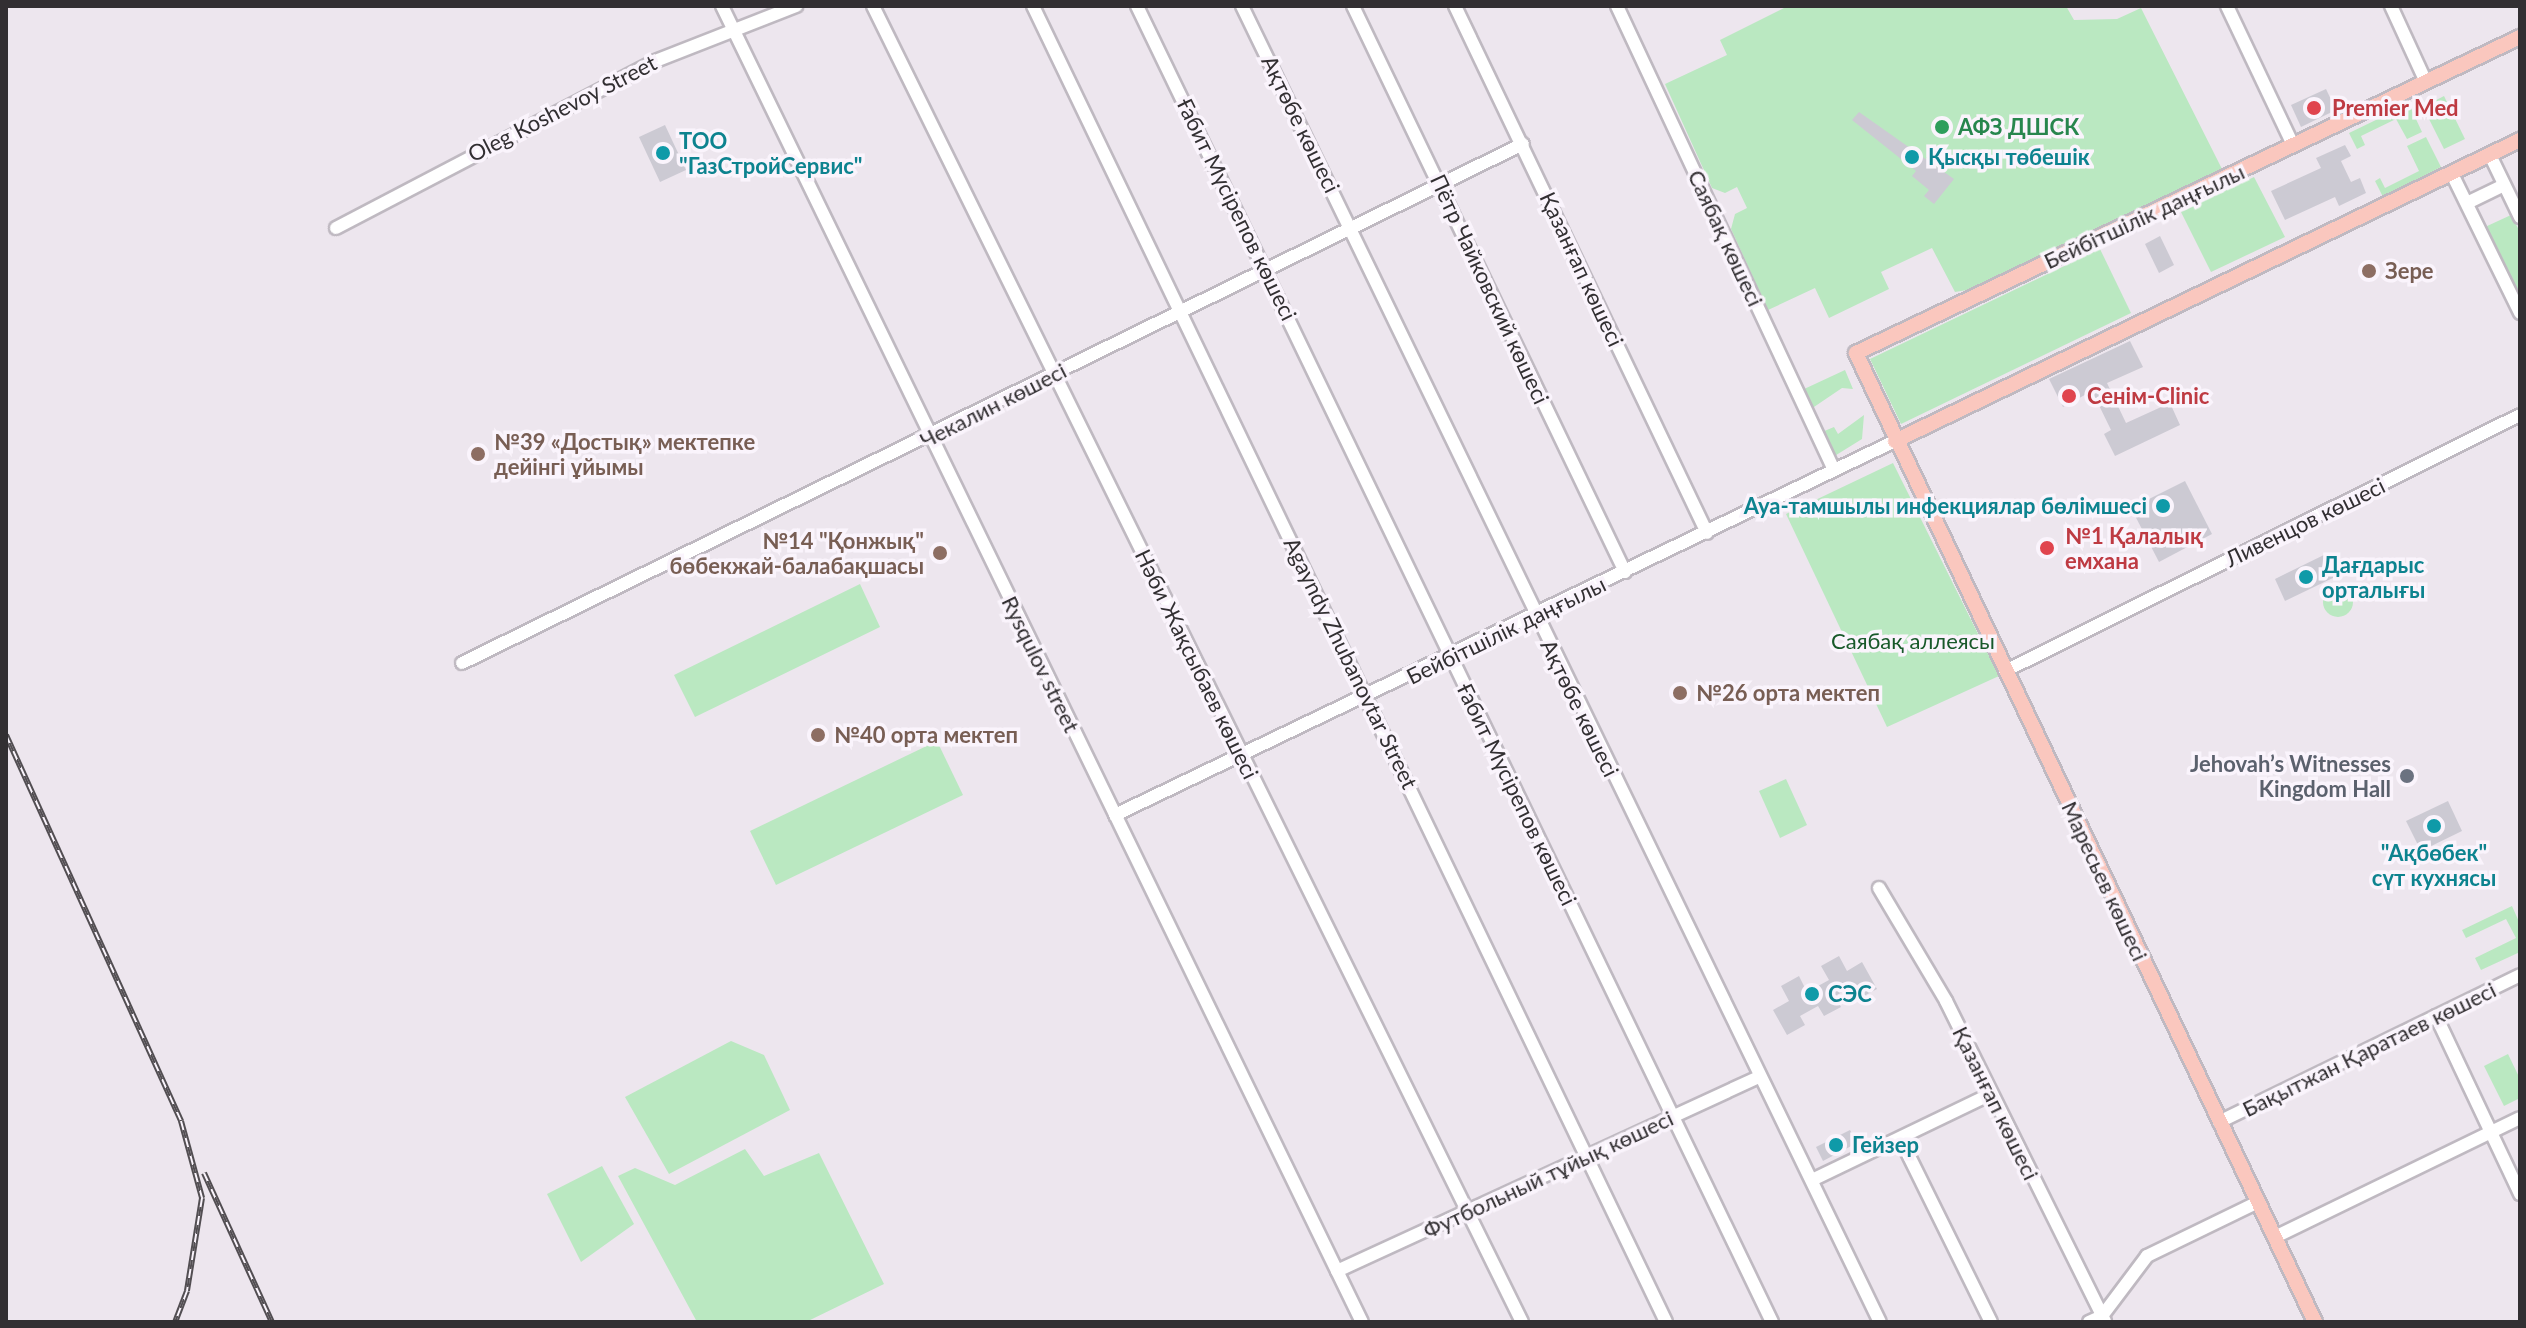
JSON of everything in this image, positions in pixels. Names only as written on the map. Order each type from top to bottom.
[{"type":"main road","name":"Бейбітшілік даңғылы","points":[[2520,37],[1856,353],[1895,441],[2520,140]]},
{"type":"main road","name":"Маресьев көшесі","points":[[1895,441],[2315,1322]]},
{"type":"street","name":"Rysqulov street","points":[[722,6],[1362,1322]]},
{"type":"street","name":"Oleg Koshevoy Street","points":[[336,228],[653,62],[796,6]]},
{"type":"street","name":"Нәби Жақсыбаев көшесі","points":[[873,6],[1522,1322]]},
{"type":"street","name":"Agayndy Zhubanovtar Street","points":[[1033,6],[1666,1322]]},
{"type":"street","name":"Ғабит Мүсірепов көшесі","points":[[1137,6],[1267,268],[1772,1322]]},
{"type":"street","name":"Ақтөбе көшесі","points":[[1242,6],[1352,226],[1535,616],[1880,1322]]},
{"type":"street","name":"Пётр Чайковский көшесі","points":[[1353,6],[1625,572]]},
{"type":"street","name":"Қазанғап көшесі","points":[[1455,6],[1707,533]]},
{"type":"street","name":"Саябақ көшесі","points":[[1617,6],[1834,470]]},
{"type":"street","points":[[2227,6],[2293,145]]},
{"type":"street","points":[[2391,6],[2426,82]]},
{"type":"street","name":"Чекалин көшесі","points":[[462,663],[931,437],[1180,311],[1523,144]]},
{"type":"street","points":[[2490,155],[2520,217]]},
{"type":"street","points":[[2452,174],[2520,313]]},
{"type":"street","points":[[2467,203],[2504,185]]},
{"type":"street","name":"Ливенцов көшесі","points":[[2005,671],[2520,415]]},
{"type":"street","name":"Бейбітшілік даңғылы","points":[[1115,815],[1368,697],[1895,441]]},
{"type":"street","name":"Қазанғап көшесі","points":[[1879,888],[1946,1001],[2099,1320]]},
{"type":"street","name":"Бақытжан Қаратаев көшесі","points":[[2219,1122],[2520,975]]},
{"type":"street","points":[[2436,1016],[2520,1194]]},
{"type":"street","name":"Футбольный тұйық көшесі","points":[[1337,1271],[1759,1077]]},
{"type":"street","points":[[1812,1180],[1901,1140],[1991,1094]]},
{"type":"street","points":[[2275,1237],[2520,1118]]},
{"type":"street","points":[[1901,1140],[1991,1322]]},
{"type":"street","points":[[2099,1320],[2147,1256],[2258,1202]]},
{"type":"green space","name":"АФЗ ДШСК","points":[[1788,6],[2066,6],[2074,20],[2117,19],[2141,8],[2222,169],[1979,288],[1955,292],[1932,248],[1881,272],[1889,289],[1829,318],[1815,288],[1768,310],[1731,229],[1735,214],[1747,208],[1737,187],[1725,193],[1712,188],[1665,84],[1727,55],[1720,40]]},
{"type":"green space","points":[[2444,96],[2465,139],[2444,149],[2423,107]]},
{"type":"green space","points":[[2409,104],[2422,132],[2407,139],[2396,119],[2361,136],[2365,145],[2357,149],[2349,133]]},
{"type":"green space","points":[[2426,137],[2441,167],[2383,197],[2375,181],[2380,178],[2385,188],[2419,171],[2407,146]]},
{"type":"green space","points":[[2254,177],[2285,237],[2211,272],[2181,212]]},
{"type":"green space","points":[[2511,215],[2520,232],[2520,299],[2485,227]]},
{"type":"green space","points":[[2100,249],[2131,313],[1901,424],[1870,359]]},
{"type":"green space","points":[[1845,370],[1853,389],[1842,388],[1811,409],[1802,390]]},
{"type":"green space","points":[[1864,415],[1862,439],[1833,457],[1822,432],[1834,427],[1838,434]]},
{"type":"green space","name":"Саябақ аллеясы","points":[[1893,463],[1999,676],[1887,727],[1786,514]]},
{"type":"green space","points":[[860,584],[880,627],[695,717],[674,675]]},
{"type":"green space","points":[[2338,587],[2349,591],[2353,602],[2349,613],[2338,617],[2327,613],[2323,602],[2327,591]]},
{"type":"green space","points":[[937,741],[963,795],[776,885],[750,831]]},
{"type":"green space","points":[[1786,779],[1807,825],[1780,838],[1759,791]]},
{"type":"green space","points":[[2512,906],[2520,924],[2520,952],[2481,970],[2475,958],[2516,938],[2506,919],[2466,938],[2462,930]]},
{"type":"green space","points":[[731,1041],[764,1055],[790,1110],[669,1174],[625,1097]]},
{"type":"green space","points":[[2508,1054],[2520,1079],[2520,1098],[2504,1106],[2484,1066]]},
{"type":"green space","points":[[745,1149],[764,1176],[819,1153],[884,1284],[806,1322],[697,1322],[618,1176],[635,1168],[675,1185]]},
{"type":"green space","points":[[602,1166],[634,1224],[581,1262],[547,1194]]},
{"type":"building","name":"Premier Med","points":[[2326,89],[2336,110],[2301,127],[2291,105]]},
{"type":"building","name":"Қысқы төбешік","points":[[1859,112],[1954,179],[1934,204],[1924,196],[1929,190],[1912,176],[1916,171],[1852,120]]},
{"type":"building","name":"ТОО \"ГазСтройСервис\"","points":[[665,125],[686,170],[660,182],[639,137]]},
{"type":"building","points":[[2345,145],[2351,156],[2341,161],[2351,182],[2360,178],[2366,193],[2339,206],[2335,197],[2285,220],[2271,191],[2321,168],[2316,158]]},
{"type":"building","points":[[2160,236],[2174,265],[2159,273],[2145,244]]},
{"type":"building","name":"Сенім-Clinic","points":[[2130,341],[2143,367],[2107,383],[2126,423],[2170,403],[2180,425],[2115,456],[2104,434],[2111,430],[2092,391],[2063,407],[2049,379]]},
{"type":"building","points":[[2185,481],[2212,534],[2159,562],[2131,508]]},
{"type":"building","name":"Дағдарыс орталығы","points":[[2328,553],[2339,575],[2285,601],[2275,579]]},
{"type":"building","name":"\"Ақбөбек\" сүт кухнясы","points":[[2448,801],[2462,831],[2421,851],[2406,821]]},
{"type":"building","name":"СЭС","points":[[1839,956],[1847,971],[1862,962],[1877,989],[1862,997],[1855,985],[1835,996],[1841,1007],[1824,1016],[1818,1006],[1800,1016],[1805,1025],[1787,1035],[1773,1010],[1789,1001],[1781,986],[1799,976],[1807,992],[1829,980],[1821,966]]},
{"type":"building","name":"Гейзер","points":[[1850,1130],[1857,1143],[1823,1161],[1816,1147]]},
{"type":"railway","points":[[6,735],[181,1121],[202,1198],[187,1291],[175,1322]]},
{"type":"railway","points":[[204,1173],[272,1322]]},
{"type":"place","name":"Premier Med","points":[[2314,108]]},
{"type":"place","name":"АФЗ ДШСК","points":[[1942,127]]},
{"type":"place","name":"ТОО \"ГазСтройСервис\"","points":[[663,153]]},
{"type":"place","name":"Қысқы төбешік","points":[[1912,157]]},
{"type":"place","name":"Зере","points":[[2369,271]]},
{"type":"place","name":"Сенім-Clinic","points":[[2069,396]]},
{"type":"place","name":"№39 «Достық» мектепке дейінгі ұйымы","points":[[478,454]]},
{"type":"place","name":"Ауа-тамшылы инфекциялар бөлімшесі","points":[[2163,506]]},
{"type":"place","name":"№1 Қалалық емхана","points":[[2047,548]]},
{"type":"place","name":"№14 \"Қонжық\" бөбекжай-балабақшасы","points":[[940,553]]},
{"type":"place","name":"Дағдарыс орталығы","points":[[2306,577]]},
{"type":"place","name":"№26 орта мектеп","points":[[1680,693]]},
{"type":"place","name":"№40 орта мектеп","points":[[818,735]]},
{"type":"place","name":"Jehovah’s Witnesses Kingdom Hall","points":[[2407,776]]},
{"type":"place","name":"\"Ақбөбек\" сүт кухнясы","points":[[2434,826]]},
{"type":"place","name":"СЭС","points":[[1812,994]]},
{"type":"place","name":"Гейзер","points":[[1836,1145]]}]
